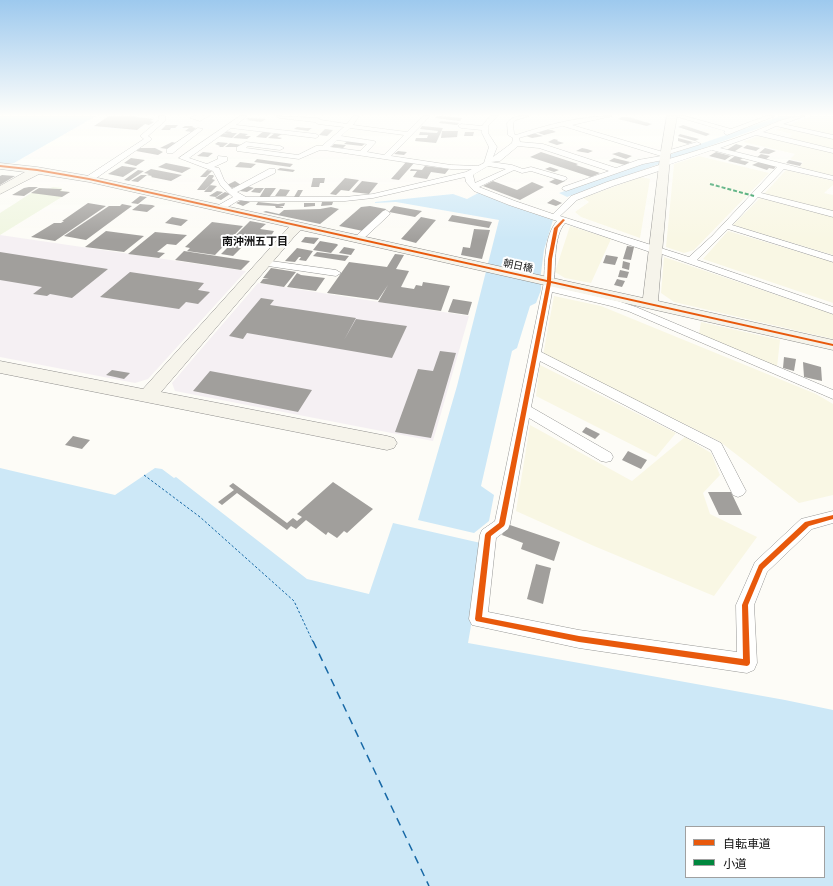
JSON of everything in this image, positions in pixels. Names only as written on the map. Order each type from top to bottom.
[{"type":"street","points":[[89,179],[121,157]]},
{"type":"street","points":[[184,157],[216,170],[221,182],[235,194],[245,199],[256,200],[345,199],[373,196],[469,174],[499,157]]},
{"type":"street","points":[[387,157],[398,161],[451,167],[486,164],[514,168],[522,171],[532,169],[563,179]]},
{"type":"street","points":[[486,164],[489,157]]},
{"type":"street","points":[[574,157],[616,171]]},
{"type":"street","points":[[660,157],[665,159]]},
{"type":"street","points":[[669,157],[610,184],[574,198],[559,218],[550,259],[548,285],[502,524],[488,535],[478,619],[580,639],[748,663],[745,605],[762,567],[806,524],[833,517]]},
{"type":"street","points":[[566,189],[641,162],[672,157]]},
{"type":"street","points":[[749,157],[833,178]]},
{"type":"street","points":[[767,162],[772,157]]},
{"type":"street","points":[[208,167],[224,159],[221,158]]},
{"type":"street","points":[[650,304],[665,159]]},
{"type":"street","name":"朝日橋","points":[[0,166],[37,170],[89,179],[358,238],[483,267],[548,285],[650,304],[833,344]]},
{"type":"street","points":[[690,261],[726,226],[782,166]]},
{"type":"street","points":[[474,186],[514,168]]},
{"type":"street","points":[[0,191],[37,170]]},
{"type":"street","points":[[220,208],[235,194],[272,172]]},
{"type":"street","points":[[469,174],[470,182],[477,189],[833,311]]},
{"type":"street","points":[[756,194],[833,214]]},
{"type":"street","points":[[358,238],[386,213]]},
{"type":"street","points":[[146,396],[288,235],[299,225]]},
{"type":"street","points":[[726,226],[833,259]]},
{"type":"street","points":[[264,263],[336,274]]},
{"type":"street","points":[[548,285],[632,309],[833,395]]},
{"type":"street","points":[[535,354],[716,447],[738,491]]},
{"type":"street","points":[[0,367],[387,443]]},
{"type":"street","points":[[524,409],[606,456]]},
{"type":"shaded area","points":[[695,157],[705,157],[769,173],[694,250],[684,253],[666,247],[674,164]]},
{"type":"shaded area","points":[[792,157],[833,157],[833,176],[799,168],[803,162],[790,159]]},
{"type":"shaded area","points":[[786,170],[833,181],[833,185],[824,193],[833,195],[833,212],[764,194]]},
{"type":"shaded area","points":[[641,177],[650,179],[640,238],[581,217],[575,212],[589,202],[583,198]]},
{"type":"shaded area","points":[[760,198],[833,217],[833,255],[733,225]]},
{"type":"shaded area","points":[[570,226],[611,239],[591,283],[565,278],[555,272]]},
{"type":"shaded area","points":[[728,231],[833,262],[833,303],[703,259]]},
{"type":"shaded area","points":[[0,235],[246,271],[148,379],[135,383],[0,357]]},
{"type":"shaded area","points":[[664,257],[833,314],[833,339],[674,302],[661,293]]},
{"type":"shaded area","points":[[258,283],[469,316],[433,441],[175,391],[172,383]]},
{"type":"shaded area","points":[[554,296],[601,306],[816,394],[833,404],[833,495],[799,503],[719,441],[543,355]]},
{"type":"shaded area","points":[[701,322],[780,340],[777,367],[699,334]]},
{"type":"shaded area","points":[[540,365],[676,433],[656,457],[536,396]]},
{"type":"shaded area","points":[[530,425],[632,481],[685,437],[711,453],[720,475],[703,493],[710,514],[757,537],[714,596],[594,546],[516,511]]},
{"type":"green space","points":[[53,187],[62,188],[62,191],[70,192],[0,235],[0,213],[39,188],[47,189]]},
{"type":"water","points":[[0,157],[24,157],[14,163],[5,163],[0,165]]},
{"type":"water","points":[[662,157],[678,157],[567,197],[559,193]]},
{"type":"water","points":[[480,192],[503,203],[553,220],[544,250],[541,273],[541,290],[536,303],[530,306],[517,348],[512,351],[481,486],[494,495],[489,521],[474,533],[418,520],[457,386],[499,220],[396,202],[375,202],[453,194],[467,199]]},
{"type":"water","points":[[0,468],[115,495],[155,468],[162,469],[174,478],[176,477],[307,579],[369,594],[393,523],[485,544],[468,643],[833,710],[833,886],[0,886]]},
{"type":"building","points":[[531,157],[557,157],[600,173],[591,177]]},
{"type":"building","points":[[714,157],[729,157],[725,160]]},
{"type":"building","points":[[733,157],[740,157],[743,158],[740,160],[749,162],[745,165],[728,161]]},
{"type":"building","points":[[757,157],[768,157],[765,160]]},
{"type":"building","points":[[131,158],[145,160],[136,166],[124,163]]},
{"type":"building","points":[[614,158],[630,162],[625,165],[609,161]]},
{"type":"building","points":[[257,159],[293,164],[290,167],[254,162]]},
{"type":"building","points":[[789,160],[802,163],[800,166],[786,163]]},
{"type":"building","points":[[407,161],[415,162],[399,180],[391,179]]},
{"type":"building","points":[[240,162],[256,164],[251,168],[235,167]]},
{"type":"building","points":[[759,162],[776,166],[774,169],[769,168],[767,170],[752,165]]},
{"type":"building","points":[[166,163],[191,168],[182,173],[158,167]]},
{"type":"building","points":[[122,166],[137,168],[123,177],[108,174]]},
{"type":"building","points":[[425,166],[449,169],[445,174],[431,172],[427,179],[413,177],[417,171],[410,171],[411,169],[422,170]]},
{"type":"building","points":[[550,167],[559,170],[554,172],[545,169]]},
{"type":"building","points":[[280,168],[295,170],[293,172],[277,170]]},
{"type":"building","points":[[151,169],[182,175],[171,181],[151,177],[152,176],[147,175],[149,174],[144,173]]},
{"type":"building","points":[[138,170],[144,171],[129,181],[124,180]]},
{"type":"building","points":[[207,170],[212,171],[206,177],[200,177]]},
{"type":"building","points":[[141,175],[147,175],[138,182],[131,181]]},
{"type":"building","points":[[209,175],[213,175],[214,176],[212,179],[215,180],[205,190],[197,190]]},
{"type":"building","points":[[0,176],[15,176],[0,185]]},
{"type":"building","points":[[313,178],[325,178],[324,183],[320,183],[319,187],[311,187]]},
{"type":"building","points":[[345,178],[359,180],[349,191],[341,190],[336,195],[330,194]]},
{"type":"building","points":[[557,178],[565,181],[557,185],[549,182]]},
{"type":"building","points":[[235,181],[241,185],[232,188],[227,185]]},
{"type":"building","points":[[362,181],[378,183],[369,194],[352,192]]},
{"type":"building","points":[[493,181],[517,190],[532,182],[544,187],[520,200],[483,186]]},
{"type":"building","points":[[210,185],[217,186],[211,192],[204,192]]},
{"type":"building","points":[[247,186],[254,188],[247,192],[240,191]]},
{"type":"building","points":[[38,187],[24,196],[12,195],[24,188]]},
{"type":"building","points":[[39,188],[62,189],[60,191],[70,192],[62,197],[31,193]]},
{"type":"building","points":[[255,188],[264,188],[260,193],[251,192]]},
{"type":"building","points":[[265,188],[276,188],[268,199],[259,198]]},
{"type":"building","points":[[280,189],[290,190],[286,196],[275,196]]},
{"type":"building","points":[[298,190],[303,190],[299,197],[294,197]]},
{"type":"building","points":[[217,191],[223,192],[216,197],[209,196]]},
{"type":"building","points":[[225,192],[230,194],[221,200],[215,198]]},
{"type":"building","points":[[140,196],[147,197],[138,204],[131,203]]},
{"type":"building","points":[[553,199],[562,203],[556,206],[547,203]]},
{"type":"building","points":[[242,200],[250,202],[243,206],[236,203]]},
{"type":"building","points":[[258,202],[278,204],[285,203],[284,206],[279,206],[283,208],[276,208],[275,206],[256,205]]},
{"type":"building","points":[[322,202],[333,202],[332,205],[321,206]]},
{"type":"building","points":[[88,203],[106,206],[55,241],[31,237],[54,223],[61,223]]},
{"type":"building","points":[[304,203],[315,203],[315,206],[304,207]]},
{"type":"building","points":[[122,204],[132,206],[86,240],[64,236],[109,206],[120,206]]},
{"type":"building","points":[[140,204],[155,206],[147,212],[132,210]]},
{"type":"building","points":[[370,206],[386,209],[363,231],[339,226],[361,207]]},
{"type":"building","points":[[394,206],[422,211],[415,217],[389,212]]},
{"type":"building","points":[[331,207],[339,209],[320,224],[263,212],[266,211],[279,214],[284,210],[320,209]]},
{"type":"building","points":[[452,215],[492,222],[489,228],[448,221]]},
{"type":"building","points":[[172,217],[188,220],[181,226],[165,223]]},
{"type":"building","points":[[421,217],[436,220],[416,243],[401,239]]},
{"type":"building","points":[[250,221],[266,224],[260,229],[274,231],[269,239],[236,235]]},
{"type":"building","points":[[212,222],[243,226],[215,255],[187,251],[190,248],[185,247]]},
{"type":"building","points":[[474,229],[490,230],[482,259],[461,255],[463,247],[470,248]]},
{"type":"building","points":[[106,231],[144,236],[124,252],[85,247]]},
{"type":"building","points":[[155,232],[187,235],[176,245],[167,244],[157,252],[165,253],[159,258],[128,254]]},
{"type":"building","points":[[305,237],[319,238],[314,244],[301,242]]},
{"type":"building","points":[[320,241],[338,245],[331,253],[313,250]]},
{"type":"building","points":[[231,244],[243,246],[233,256],[221,254]]},
{"type":"building","points":[[627,246],[634,247],[631,260],[623,259]]},
{"type":"building","points":[[344,247],[355,249],[351,255],[339,253]]},
{"type":"building","points":[[297,248],[313,251],[306,261],[299,260],[301,257],[299,257],[295,262],[285,261]]},
{"type":"building","points":[[184,251],[250,261],[241,270],[175,260]]},
{"type":"building","points":[[0,252],[108,269],[72,298],[50,294],[47,296],[33,294],[42,287],[0,280]]},
{"type":"building","points":[[317,252],[349,256],[345,261],[313,256]]},
{"type":"building","points":[[395,254],[404,255],[396,269],[409,271],[401,287],[414,289],[416,285],[422,286],[423,282],[450,286],[441,311],[378,302],[388,285],[378,300],[327,293],[349,262],[387,267]]},
{"type":"building","points":[[606,255],[618,257],[615,265],[603,263]]},
{"type":"building","points":[[623,261],[630,263],[629,270],[622,268]]},
{"type":"building","points":[[271,268],[296,272],[284,287],[260,283],[263,279],[269,279],[263,278]]},
{"type":"building","points":[[620,270],[629,272],[627,278],[618,277]]},
{"type":"building","points":[[130,272],[204,283],[198,290],[210,292],[198,304],[186,302],[179,309],[100,297]]},
{"type":"building","points":[[297,273],[301,275],[325,278],[316,291],[287,287]]},
{"type":"building","points":[[617,279],[625,281],[622,287],[614,285]]},
{"type":"building","points":[[261,298],[274,300],[270,305],[356,318],[344,340],[356,319],[407,326],[392,358],[247,333],[243,339],[229,336]]},
{"type":"building","points":[[453,299],[472,302],[468,315],[448,312]]},
{"type":"building","points":[[440,351],[456,353],[431,438],[395,432],[418,369],[433,371]]},
{"type":"building","points":[[784,357],[796,359],[794,371],[783,368]]},
{"type":"building","points":[[803,362],[821,367],[822,381],[804,377]]},
{"type":"building","points":[[112,370],[130,373],[124,379],[106,375]]},
{"type":"building","points":[[210,371],[312,390],[298,412],[193,391]]},
{"type":"building","points":[[586,427],[600,434],[595,439],[582,432]]},
{"type":"building","points":[[73,436],[90,440],[82,449],[65,445]]},
{"type":"building","points":[[628,451],[647,460],[641,469],[622,460]]},
{"type":"building","points":[[333,482],[373,509],[347,533],[344,531],[337,538],[328,532],[326,535],[306,520],[296,529],[291,526],[287,530],[237,493],[222,505],[218,502],[234,490],[229,486],[233,483],[287,523],[293,518],[297,521],[302,517],[297,514]]},
{"type":"building","points":[[708,492],[731,492],[742,515],[719,515]]},
{"type":"building","points":[[507,524],[560,542],[554,561],[521,549],[523,543],[502,535]]},
{"type":"building","points":[[536,564],[551,568],[543,604],[527,599]]},
{"type":"ferry route","points":[[144,475],[200,517],[294,601],[313,642]]},
{"type":"ferry route","points":[[313,641],[429,886]]},
{"type":"marked path","points":[[710,184],[754,196]]},
{"type":"cycle path","points":[[0,166],[37,170],[89,179],[833,345]]},
{"type":"cycle path","points":[[563,220],[556,228],[550,259],[549,282],[502,524],[488,535],[478,619],[579,639],[747,663],[745,605],[761,567],[807,524],[833,517]]},
{"type":"district","name":"南沖洲五丁目","points":[[255,242]]}]
